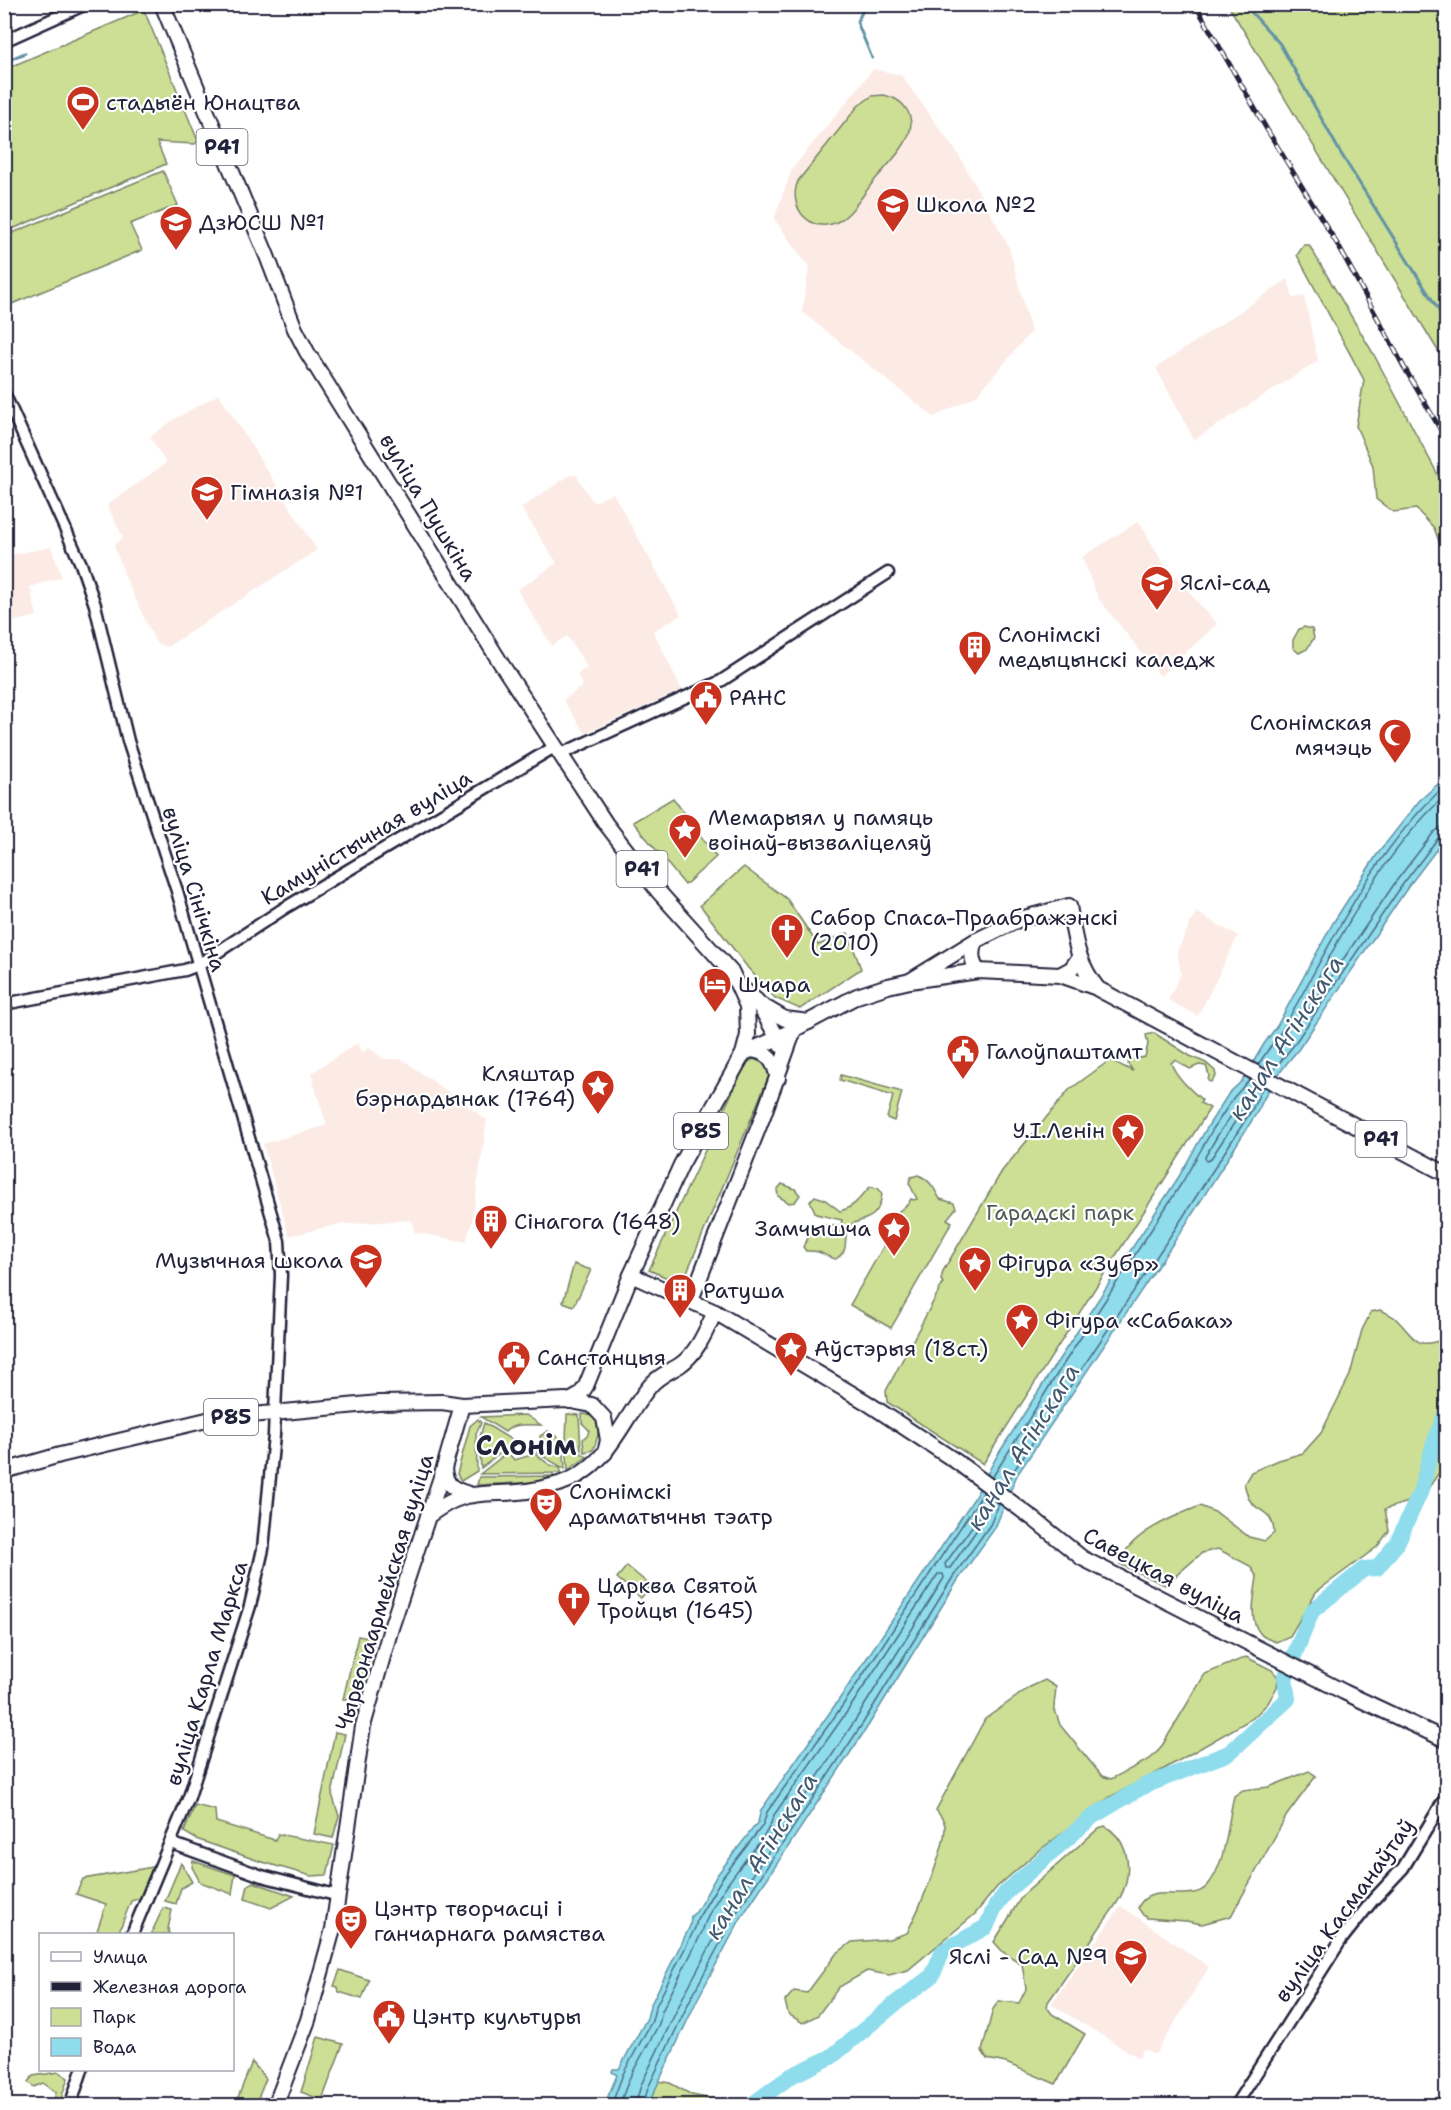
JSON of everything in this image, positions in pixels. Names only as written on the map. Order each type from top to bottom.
[{"type":"main road","name":"вуліца Пушкіна","points":[[162,4],[263,245],[295,328],[307,352],[502,666],[606,824],[658,891],[720,958],[752,1004],[748,1051]]},
{"type":"main road","name":"Р41","points":[[910,981],[975,941],[1020,919],[1069,906],[1079,958],[1086,974],[1098,988]]},
{"type":"main road","points":[[975,941],[972,957],[973,964],[978,971]]},
{"type":"main road","points":[[1060,975],[1071,969],[1079,958]]},
{"type":"main road","name":"Р41","points":[[748,1051],[794,1030],[857,996],[910,981],[978,971],[1060,975],[1098,988],[1446,1174]]},
{"type":"main road","name":"Р41","points":[[752,1004],[758,1023],[776,1039]]},
{"type":"main road","points":[[752,1004],[785,1019],[809,1022]]},
{"type":"main road","points":[[778,1078],[794,1030]]},
{"type":"main road","points":[[776,1039],[786,1051]]},
{"type":"main road","points":[[748,1051],[759,1051],[771,1059],[778,1078]]},
{"type":"main road","name":"Р85","points":[[570,1401],[580,1395],[585,1386],[631,1275],[681,1165],[748,1051]]},
{"type":"main road","name":"Р85","points":[[691,1300],[778,1078]]},
{"type":"main road","name":"Савецкая вуліца","points":[[631,1275],[715,1312],[866,1402],[957,1462],[1082,1558],[1344,1692],[1446,1740]]},
{"type":"main road","points":[[428,1516],[443,1505],[474,1495],[539,1490],[581,1474],[605,1453],[651,1384],[690,1356],[715,1312]]},
{"type":"main road","name":"Р85","points":[[4,1470],[211,1419],[369,1403],[442,1402],[462,1405],[570,1401],[592,1405],[604,1418],[608,1440],[605,1453]]},
{"type":"main road","name":"Чырвонаармейская вуліца","points":[[275,2106],[308,2020],[325,1961],[339,1896],[363,1726],[391,1628],[444,1468],[462,1405]]},
{"type":"main road","points":[[444,1468],[444,1478],[448,1484],[458,1491],[474,1495]]},
{"type":"street","points":[[4,41],[86,4]]},
{"type":"street","name":"вуліца Сінічкіна","points":[[4,393],[81,564],[95,605],[128,741],[177,891],[279,1241],[281,1275],[274,1412]]},
{"type":"street","name":"Камуністычная вуліца","points":[[4,1004],[185,970],[198,965],[283,909],[558,750],[721,681],[888,573]]},
{"type":"street","name":"вуліца Карла Маркса","points":[[133,1933],[189,1797],[250,1606],[263,1549],[271,1485],[274,1412]]},
{"type":"street","name":"вуліца Касманаўтаў","points":[[1235,2106],[1341,1940],[1373,1900],[1403,1869],[1446,1797]]},
{"type":"street","points":[[171,1843],[262,1876],[339,1896]]},
{"type":"street","points":[[70,2106],[82,2071]]},
{"type":"shaded area","name":"Школа №2","points":[[873,69],[901,75],[958,154],[1009,247],[1031,332],[976,396],[934,417],[802,312],[809,267],[774,219],[792,169]]},
{"type":"shaded area","points":[[1288,279],[1293,298],[1304,296],[1318,361],[1194,440],[1156,368]]},
{"type":"shaded area","name":"Гімназія №1","points":[[219,394],[317,550],[167,647],[156,643],[127,581],[114,546],[123,537],[107,505],[166,463],[150,437],[173,420]]},
{"type":"shaded area","points":[[570,475],[576,475],[594,502],[613,493],[681,615],[653,631],[682,690],[585,733],[563,700],[583,686],[577,675],[587,667],[567,636],[552,646],[517,590],[557,563],[521,508]]},
{"type":"shaded area","name":"Яслі-сад","points":[[1139,521],[1161,560],[1217,624],[1160,676],[1098,598],[1082,557]]},
{"type":"shaded area","points":[[51,547],[62,577],[30,587],[37,616],[5,624],[5,556]]},
{"type":"shaded area","points":[[1196,912],[1238,936],[1198,1016],[1168,1000],[1181,974],[1177,951]]},
{"type":"shaded area","points":[[357,1043],[362,1052],[369,1048],[384,1059],[402,1059],[487,1120],[472,1221],[466,1242],[414,1232],[412,1220],[336,1225],[289,1236],[263,1144],[327,1125],[312,1073]]},
{"type":"shaded area","name":"Яслі - Сад №9","points":[[1121,1906],[1209,1967],[1155,2055],[1144,2048],[1139,2058],[1051,2004]]},
{"type":"green space","points":[[1228,5],[1446,5],[1446,364]]},
{"type":"green space","name":"стадыён Юнацтва","points":[[144,10],[198,141],[195,144],[157,142],[166,164],[5,232],[5,69]]},
{"type":"green space","points":[[884,95],[903,104],[911,120],[907,139],[902,148],[842,219],[827,225],[818,225],[810,221],[798,208],[795,190],[798,181],[858,106],[872,96]]},
{"type":"green space","points":[[163,171],[178,205],[130,224],[142,250],[5,307],[5,236]]},
{"type":"green space","points":[[1304,245],[1309,245],[1373,353],[1446,490],[1446,560],[1434,528],[1416,509],[1393,512],[1376,499],[1373,466],[1356,426],[1364,380],[1297,255]]},
{"type":"green space","points":[[1304,627],[1312,629],[1314,638],[1307,649],[1299,653],[1293,648],[1293,640],[1299,629]]},
{"type":"green space","points":[[673,798],[716,857],[685,885],[633,822]]},
{"type":"green space","points":[[744,867],[787,899],[818,945],[848,933],[861,969],[800,1009],[775,998],[748,968],[700,905]]},
{"type":"green space","name":"Гарадскі парк","points":[[1154,1033],[1190,1056],[1206,1063],[1215,1071],[1216,1076],[1211,1082],[1208,1081],[1206,1066],[1199,1065],[1190,1069],[1175,1060],[1171,1063],[1180,1078],[1202,1100],[1200,1103],[1210,1108],[983,1464],[887,1402],[886,1391],[943,1283],[941,1280],[943,1271],[1002,1171],[1069,1090],[1110,1060],[1133,1071],[1128,1064],[1129,1060],[1145,1057],[1148,1044],[1146,1035]]},
{"type":"green space","points":[[754,1059],[766,1064],[771,1071],[682,1284],[649,1270],[746,1063]]},
{"type":"green space","points":[[841,1075],[902,1092],[894,1121],[887,1118],[893,1096],[840,1080]]},
{"type":"green space","points":[[918,1175],[929,1182],[940,1199],[954,1203],[956,1208],[947,1219],[952,1222],[891,1328],[850,1305],[895,1226],[898,1212],[911,1199],[917,1199],[909,1183],[911,1177]]},
{"type":"green space","points":[[782,1184],[795,1189],[800,1195],[795,1202],[789,1203],[778,1196],[777,1190]]},
{"type":"green space","points":[[870,1187],[878,1188],[882,1194],[880,1205],[871,1216],[851,1225],[846,1234],[845,1248],[841,1255],[836,1259],[819,1252],[806,1251],[803,1247],[816,1230],[826,1225],[841,1225],[842,1220],[816,1214],[810,1201],[815,1196],[824,1199],[840,1211],[853,1205]]},
{"type":"green space","points":[[574,1264],[591,1270],[574,1306],[563,1302]]},
{"type":"green space","points":[[1380,1310],[1395,1318],[1417,1341],[1428,1343],[1446,1338],[1446,1462],[1422,1498],[1385,1509],[1389,1531],[1377,1547],[1316,1592],[1290,1636],[1276,1642],[1261,1635],[1256,1628],[1253,1614],[1257,1577],[1250,1566],[1218,1549],[1202,1553],[1165,1585],[1120,1564],[1131,1544],[1152,1528],[1200,1506],[1217,1513],[1249,1537],[1265,1541],[1274,1533],[1271,1520],[1249,1499],[1244,1484],[1251,1472],[1303,1453],[1321,1433],[1350,1375],[1362,1330],[1371,1312]]},
{"type":"green space","points":[[567,1414],[579,1415],[581,1450],[566,1440]]},
{"type":"green space","points":[[582,1414],[594,1418],[598,1427],[593,1450],[584,1452],[583,1439],[589,1430],[582,1423]]},
{"type":"green space","points":[[526,1415],[541,1425],[517,1425],[505,1432],[481,1417]]},
{"type":"green space","points":[[478,1419],[481,1423],[476,1434],[477,1471],[461,1481],[457,1474],[470,1426]]},
{"type":"green space","points":[[484,1423],[515,1442],[481,1468],[479,1440]]},
{"type":"green space","points":[[548,1431],[563,1441],[565,1469],[537,1453],[541,1441],[540,1436]]},
{"type":"green space","points":[[566,1443],[587,1457],[568,1470]]},
{"type":"green space","points":[[508,1452],[514,1460],[535,1454],[550,1465],[561,1468],[560,1473],[480,1474]]},
{"type":"green space","points":[[554,1476],[537,1482],[477,1485],[479,1477]]},
{"type":"green space","points":[[627,1566],[651,1586],[641,1598],[617,1578]]},
{"type":"green space","points":[[358,1636],[375,1639],[363,1682],[347,1699],[343,1699]]},
{"type":"green space","points":[[1246,1657],[1272,1670],[1278,1677],[1277,1687],[1268,1703],[1253,1718],[1110,1797],[1036,1853],[997,1887],[975,1914],[908,1970],[889,1975],[867,1971],[839,1987],[818,2015],[803,2023],[788,2014],[785,2001],[794,1991],[807,1993],[836,1954],[852,1942],[889,1939],[907,1933],[941,1849],[945,1824],[936,1810],[985,1719],[1030,1687],[1045,1680],[1056,1687],[1054,1707],[1060,1725],[1102,1776],[1111,1779],[1150,1759],[1160,1749],[1205,1674]]},
{"type":"green space","points":[[335,1732],[345,1734],[332,1794],[339,1816],[333,1838],[314,1834]]},
{"type":"green space","points":[[1309,1771],[1316,1776],[1287,1815],[1231,1916],[1202,1924],[1147,1918],[1143,1915],[1138,1908],[1143,1900],[1151,1896],[1191,1894],[1201,1891],[1208,1885],[1223,1854],[1234,1796],[1243,1790],[1269,1787]]},
{"type":"green space","points":[[195,1805],[215,1810],[216,1822],[275,1840],[278,1834],[334,1845],[327,1875],[311,1876],[196,1839],[184,1832]]},
{"type":"green space","points":[[1105,1826],[1122,1843],[1125,1850],[1128,1866],[1126,1882],[1114,1907],[1048,2002],[1047,2007],[1052,2014],[1085,2034],[1056,2084],[1006,2063],[987,2059],[982,2051],[993,2009],[999,2001],[1019,2003],[1026,1989],[1022,1964],[1003,1952],[994,1942],[1022,1896],[1099,1828]]},
{"type":"green space","points":[[193,1861],[235,1875],[232,1894],[200,1882],[192,1867]]},
{"type":"green space","points":[[181,1863],[192,1882],[181,1888],[176,1904],[165,1901]]},
{"type":"green space","points":[[153,1867],[141,1898],[131,1901],[118,1933],[97,1931],[106,1904],[76,1894],[83,1879]]},
{"type":"green space","points":[[253,1882],[294,1896],[271,1908],[245,1899],[248,1885]]},
{"type":"green space","points":[[163,1908],[172,1910],[169,1933],[151,1933]]},
{"type":"green space","points":[[340,1970],[369,1980],[362,1999],[339,1992],[338,1987],[334,1986]]},
{"type":"green space","points":[[318,2037],[343,2044],[322,2100],[301,2092]]},
{"type":"green space","points":[[252,2062],[266,2079],[255,2105],[235,2105]]},
{"type":"green space","points":[[59,2072],[68,2078],[61,2099],[54,2101],[56,2092],[43,2083],[34,2087],[28,2082],[33,2076]]},
{"type":"green space","points":[[658,2081],[670,2083],[692,2095],[741,2105],[648,2106]]},
{"type":"water","name":"канал Агінскага","points":[[1446,777],[1446,837],[1408,887],[1298,1050],[1275,1079],[1258,1111],[1186,1224],[1017,1475],[995,1528],[958,1580],[868,1726],[741,1918],[697,2000],[648,2105],[604,2106],[617,2075],[612,2072],[613,2069],[619,2069],[647,2018],[650,2006],[690,1926],[691,1916],[696,1912],[717,1875],[758,1822],[761,1810],[840,1698],[973,1500],[997,1456],[1178,1178],[1229,1093],[1242,1081],[1277,1026],[1333,923],[1376,856],[1419,801]]},
{"type":"waterway","points":[[866,4],[857,22],[872,58]]},
{"type":"waterway","points":[[1244,4],[1280,44],[1340,152],[1446,322]]},
{"type":"waterway","points":[[4,62],[25,53]]},
{"type":"waterway","points":[[750,2106],[791,2076],[831,2057],[932,1976],[943,1951],[986,1927],[995,1907],[1007,1891],[1092,1817],[1144,1786],[1229,1753],[1288,1699],[1285,1678],[1312,1611],[1364,1569],[1377,1568],[1397,1543],[1420,1493],[1433,1446],[1446,1412]]},
{"type":"railway","points":[[1195,4],[1266,128],[1339,247],[1446,439]]},
{"type":"place","name":"стадыён Юнацтва","points":[[83,131]]},
{"type":"place","name":"Школа №2","points":[[893,233]]},
{"type":"place","name":"ДзЮСШ №1","points":[[176,251]]},
{"type":"place","name":"Гімназія №1","points":[[207,521]]},
{"type":"place","name":"Яслі-сад","points":[[1157,611]]},
{"type":"place","name":"Слонімскі медыцынскі каледж","points":[[975,676]]},
{"type":"place","name":"РАНС","points":[[706,726]]},
{"type":"place","name":"Слонімская мячэць","points":[[1395,764]]},
{"type":"place","name":"Мемарыял у памяць воінаў-вызваліцеляў","points":[[685,859]]},
{"type":"place","name":"Сабор Спаса-Праабражэнскі (2010)","points":[[787,959]]},
{"type":"place","name":"Шчара","points":[[715,1013]]},
{"type":"place","name":"Галоўпаштамт","points":[[963,1080]]},
{"type":"place","name":"Кляштар бэрнардынак (1764)","points":[[598,1115]]},
{"type":"place","name":"У.І.Ленін","points":[[1128,1159]]},
{"type":"place","name":"Сінагога (1648)","points":[[491,1250]]},
{"type":"place","name":"Замчышча","points":[[894,1257]]},
{"type":"place","name":"Музычная школа","points":[[366,1289]]},
{"type":"place","name":"Фігура «Зубр»","points":[[975,1292]]},
{"type":"place","name":"Ратуша","points":[[680,1319]]},
{"type":"place","name":"Фігура «Сабака»","points":[[1022,1349]]},
{"type":"place","name":"Аўстэрыя (18ст.)","points":[[791,1377]]},
{"type":"place","name":"Санстанцыя","points":[[514,1386]]},
{"type":"place","name":"Слонімскі драматычны тэатр","points":[[546,1533]]},
{"type":"place","name":"Царква Святой Тройцы (1645)","points":[[574,1627]]},
{"type":"place","name":"Цэнтр творчасці і ганчарнага рамяства","points":[[351,1950]]},
{"type":"place","name":"Яслі - Сад №9","points":[[1131,1985]]},
{"type":"place","name":"Цэнтр культуры","points":[[389,2045]]},
{"type":"district","name":"Слонім","points":[[526,1445]]}]
